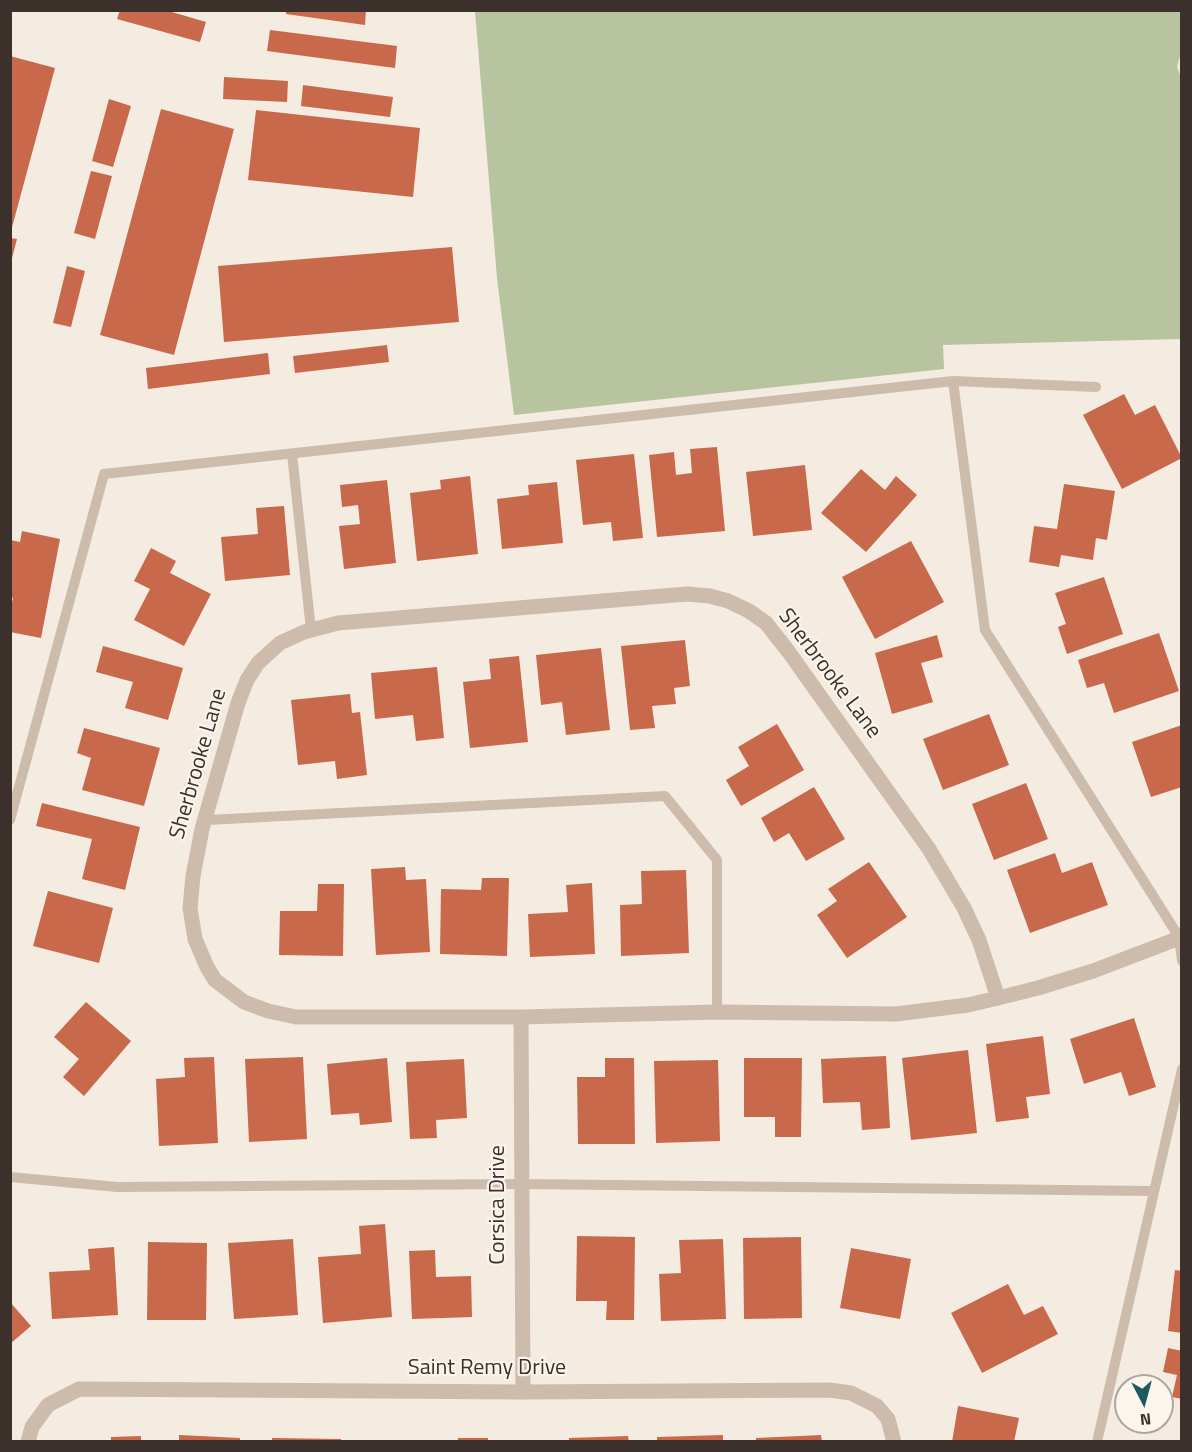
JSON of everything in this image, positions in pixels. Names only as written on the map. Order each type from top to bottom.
[{"type":"street","name":"Sherbrooke Lane","points":[[998,998],[979,940],[929,849],[766,623],[749,611],[728,601],[710,596],[687,594],[338,623],[311,630],[280,643],[258,663],[247,680],[238,703],[207,820],[202,830],[193,876],[190,908],[195,939],[215,980],[244,1002],[268,1011],[296,1017],[521,1017],[717,1012],[896,1014],[968,1005],[998,998],[1038,988],[1093,971],[1180,937]]},
{"type":"street","name":"Corsica Drive","points":[[521,1017],[523,1392]]},
{"type":"street","name":"Saint Remy Drive","points":[[28,1442],[32,1428],[48,1405],[79,1389],[523,1392],[829,1390],[851,1393],[877,1406],[888,1419],[894,1442]]},
{"type":"lane","points":[[10,820],[104,474],[952,381],[1096,387]]},
{"type":"lane","points":[[952,381],[985,630],[1180,937],[1182,962]]},
{"type":"lane","points":[[292,453],[311,630]]},
{"type":"lane","points":[[207,820],[665,796],[717,860],[717,1012]]},
{"type":"lane","points":[[1097,1442],[1182,1070]]},
{"type":"lane","points":[[10,1177],[117,1187],[522,1185],[1153,1191]]},
{"type":"green space","points":[[475,11],[1181,11],[1181,53],[1177,66],[1182,81],[1181,339],[943,345],[944,369],[514,415],[497,278]]},
{"type":"building","points":[[120,10],[165,10],[206,22],[200,42],[117,19]]},
{"type":"building","points":[[286,10],[366,10],[365,25],[286,14]]},
{"type":"building","points":[[270,30],[397,46],[395,68],[267,51]]},
{"type":"building","points":[[10,56],[55,68],[11,231],[10,231]]},
{"type":"building","points":[[224,77],[288,81],[287,102],[223,99]]},
{"type":"building","points":[[303,85],[393,97],[390,117],[301,106]]},
{"type":"building","points":[[109,99],[131,106],[113,167],[92,161]]},
{"type":"building","points":[[161,109],[234,129],[174,355],[100,335]]},
{"type":"building","points":[[256,110],[420,128],[413,197],[248,180]]},
{"type":"building","points":[[91,171],[112,176],[95,239],[74,233]]},
{"type":"building","points":[[10,238],[17,239],[11,262],[10,262]]},
{"type":"building","points":[[452,247],[459,322],[224,342],[218,266]]},
{"type":"building","points":[[67,266],[85,271],[71,327],[53,323]]},
{"type":"building","points":[[387,345],[389,362],[295,373],[293,356]]},
{"type":"building","points":[[268,353],[270,374],[148,389],[146,368]]},
{"type":"building","points":[[1124,394],[1135,415],[1155,405],[1182,458],[1122,489],[1083,415]]},
{"type":"building","points":[[717,447],[725,531],[657,537],[649,455],[674,452],[676,475],[692,473],[690,449]]},
{"type":"building","points":[[634,454],[643,538],[613,541],[611,522],[583,525],[576,460]]},
{"type":"building","points":[[805,465],[812,530],[753,536],[746,472]]},
{"type":"building","points":[[861,469],[885,490],[896,476],[917,495],[866,552],[821,513]]},
{"type":"building","points":[[470,476],[478,554],[417,561],[410,493],[441,489],[440,480]]},
{"type":"building","points":[[387,480],[396,563],[344,569],[339,526],[360,524],[358,505],[342,507],[340,485]]},
{"type":"building","points":[[557,482],[563,543],[502,549],[497,499],[529,495],[528,485]]},
{"type":"building","points":[[1064,484],[1115,491],[1107,540],[1096,538],[1093,560],[1061,555],[1059,567],[1029,562],[1034,526],[1057,529]]},
{"type":"building","points":[[284,506],[290,575],[225,581],[221,537],[258,534],[256,508]]},
{"type":"building","points":[[22,531],[60,539],[41,638],[10,632],[13,598],[10,597],[10,540],[20,542]]},
{"type":"building","points":[[911,541],[944,602],[875,639],[842,577]]},
{"type":"building","points":[[151,548],[176,561],[170,573],[211,594],[184,646],[134,620],[150,589],[134,581]]},
{"type":"building","points":[[1104,577],[1123,634],[1067,654],[1058,627],[1066,624],[1055,593]]},
{"type":"building","points":[[1159,633],[1179,691],[1114,713],[1104,683],[1087,688],[1078,660]]},
{"type":"building","points":[[937,635],[943,657],[921,663],[933,702],[892,714],[875,653]]},
{"type":"building","points":[[685,640],[690,686],[674,688],[676,704],[652,706],[655,728],[630,730],[621,646]]},
{"type":"building","points":[[103,646],[183,668],[168,720],[125,708],[133,682],[96,672]]},
{"type":"building","points":[[601,648],[610,730],[566,735],[562,702],[541,705],[536,655]]},
{"type":"building","points":[[519,656],[528,742],[470,748],[463,682],[491,679],[489,659]]},
{"type":"building","points":[[437,667],[444,738],[416,741],[413,715],[375,719],[371,673]]},
{"type":"building","points":[[350,694],[352,713],[360,712],[367,775],[337,779],[335,761],[298,765],[291,700]]},
{"type":"building","points":[[989,714],[1009,765],[943,790],[923,739]]},
{"type":"building","points":[[777,724],[804,770],[741,806],[726,780],[749,766],[738,747]]},
{"type":"building","points":[[1182,725],[1182,787],[1151,797],[1132,742]]},
{"type":"building","points":[[84,728],[160,748],[144,806],[82,790],[91,758],[77,753]]},
{"type":"building","points":[[1026,783],[1048,839],[994,860],[972,804]]},
{"type":"building","points":[[814,787],[845,839],[806,861],[789,833],[774,842],[761,818]]},
{"type":"building","points":[[42,803],[140,827],[125,890],[82,879],[92,839],[36,826]]},
{"type":"building","points":[[1055,853],[1062,873],[1092,862],[1108,905],[1030,933],[1007,870]]},
{"type":"building","points":[[869,862],[907,917],[847,958],[817,915],[837,901],[828,889]]},
{"type":"building","points":[[405,867],[406,880],[426,879],[430,952],[376,955],[371,869]]},
{"type":"building","points":[[686,870],[689,953],[621,956],[620,905],[642,904],[641,871]]},
{"type":"building","points":[[482,878],[509,878],[507,956],[440,954],[441,889],[481,890]]},
{"type":"building","points":[[592,883],[595,954],[530,957],[528,914],[568,912],[566,885]]},
{"type":"building","points":[[318,884],[344,884],[343,956],[279,955],[280,911],[317,911]]},
{"type":"building","points":[[48,891],[113,908],[99,963],[33,946]]},
{"type":"building","points":[[86,1002],[131,1041],[84,1096],[63,1077],[79,1059],[54,1037]]},
{"type":"building","points":[[1134,1018],[1156,1087],[1129,1096],[1121,1072],[1084,1084],[1070,1039]]},
{"type":"building","points":[[1043,1036],[1050,1094],[1026,1097],[1029,1118],[996,1122],[986,1044]]},
{"type":"building","points":[[968,1050],[977,1133],[911,1140],[902,1058]]},
{"type":"building","points":[[886,1056],[890,1128],[862,1130],[860,1102],[823,1103],[821,1059]]},
{"type":"building","points":[[214,1057],[218,1143],[159,1146],[156,1079],[185,1077],[184,1058]]},
{"type":"building","points":[[303,1057],[307,1139],[249,1142],[245,1059]]},
{"type":"building","points":[[387,1058],[392,1122],[360,1125],[359,1113],[331,1115],[327,1064]]},
{"type":"building","points":[[605,1058],[634,1058],[635,1144],[578,1144],[577,1077],[605,1077]]},
{"type":"building","points":[[744,1058],[802,1058],[801,1137],[775,1137],[775,1117],[744,1117]]},
{"type":"building","points":[[464,1059],[467,1118],[436,1120],[437,1138],[410,1139],[406,1062]]},
{"type":"building","points":[[718,1060],[720,1141],[656,1143],[654,1061]]},
{"type":"building","points":[[385,1224],[392,1317],[323,1323],[318,1257],[361,1254],[359,1226]]},
{"type":"building","points":[[577,1236],[635,1237],[634,1320],[606,1320],[607,1301],[576,1301]]},
{"type":"building","points":[[801,1237],[802,1318],[744,1319],[743,1238]]},
{"type":"building","points":[[293,1239],[298,1315],[234,1319],[228,1243]]},
{"type":"building","points":[[723,1239],[726,1319],[661,1321],[659,1274],[681,1273],[679,1240]]},
{"type":"building","points":[[148,1242],[207,1243],[206,1320],[147,1320]]},
{"type":"building","points":[[114,1247],[118,1315],[52,1319],[49,1272],[90,1270],[88,1249]]},
{"type":"building","points":[[851,1248],[911,1259],[900,1319],[840,1308]]},
{"type":"building","points":[[435,1250],[436,1277],[471,1276],[472,1317],[412,1319],[409,1251]]},
{"type":"building","points":[[1175,1270],[1182,1271],[1182,1333],[1168,1331]]},
{"type":"building","points":[[1008,1284],[1024,1315],[1043,1306],[1058,1334],[982,1373],[951,1313]]},
{"type":"building","points":[[10,1302],[31,1326],[10,1344]]},
{"type":"building","points":[[1168,1348],[1182,1351],[1182,1399],[1174,1397],[1177,1375],[1163,1372]]},
{"type":"building","points":[[958,1406],[1019,1418],[1014,1442],[952,1442]]},
{"type":"building","points":[[179,1435],[240,1438],[240,1442],[179,1442]]},
{"type":"building","points":[[723,1435],[723,1442],[657,1442],[657,1437]]},
{"type":"building","points":[[821,1435],[822,1442],[756,1442],[756,1438]]},
{"type":"building","points":[[141,1436],[141,1442],[111,1442],[111,1437]]},
{"type":"building","points":[[628,1436],[629,1442],[569,1442],[569,1438]]},
{"type":"building","points":[[272,1438],[341,1439],[341,1442],[272,1442]]},
{"type":"building","points":[[458,1438],[488,1438],[488,1442],[458,1442]]}]
